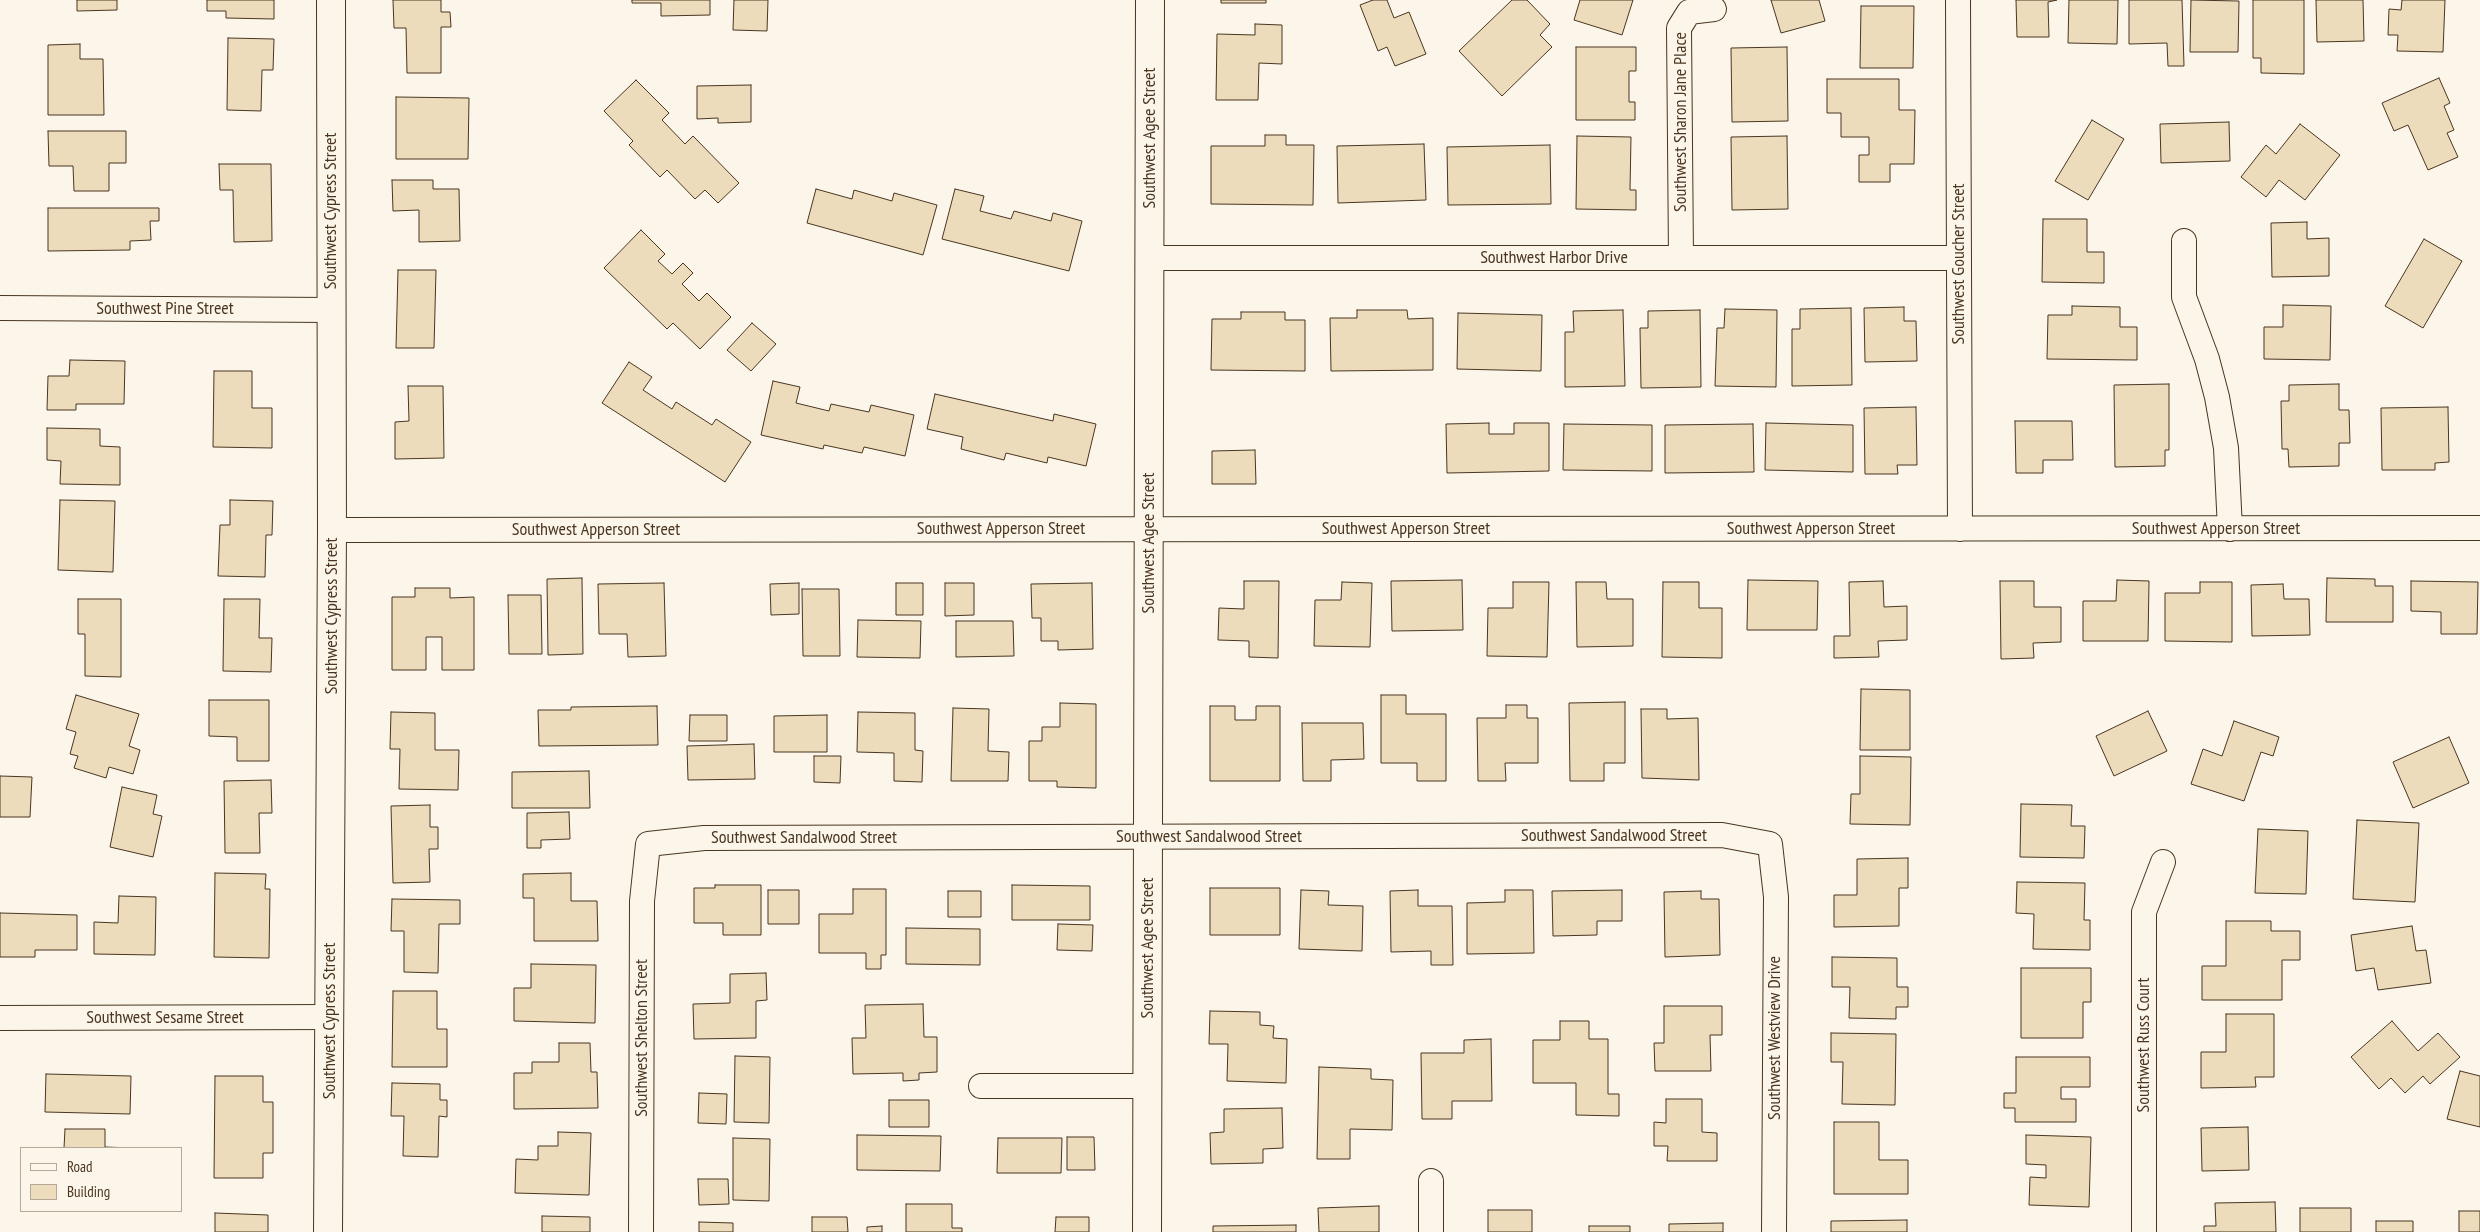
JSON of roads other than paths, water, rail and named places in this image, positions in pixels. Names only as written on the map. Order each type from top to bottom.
[{"type":"street","name":"Southwest Cypress Street","points":[[328,1232],[331,1018],[331,0]]},
{"type":"street","name":"Southwest Agee Street","points":[[1147,1232],[1150,0]]},
{"type":"street","name":"Southwest Goucher Street","points":[[1958,0],[1960,529]]},
{"type":"street","name":"Southwest Sharon Jane Place","points":[[1681,258],[1679,28],[1689,12],[1714,9]]},
{"type":"street","points":[[2184,241],[2184,296],[2207,359],[2217,397],[2226,448],[2230,529]]},
{"type":"street","name":"Southwest Harbor Drive","points":[[1150,258],[1959,258]]},
{"type":"street","name":"Southwest Pine Street","points":[[0,308],[331,310]]},
{"type":"street","name":"Southwest Apperson Street","points":[[332,530],[2480,528]]},
{"type":"street","name":"Southwest Sandalwood Street","points":[[648,844],[704,838],[1722,835],[1770,844]]},
{"type":"street","name":"Southwest Shelton Street","points":[[642,1232],[642,902],[648,844]]},
{"type":"street","name":"Southwest Westview Drive","points":[[1770,844],[1776,897],[1774,1232]]},
{"type":"street","name":"Southwest Russ Court","points":[[2144,1232],[2144,912],[2163,862]]},
{"type":"street","name":"Southwest Sesame Street","points":[[0,1018],[331,1018]]},
{"type":"street","points":[[981,1086],[1148,1086]]},
{"type":"street","points":[[1431,1181],[1431,1232]]}]
